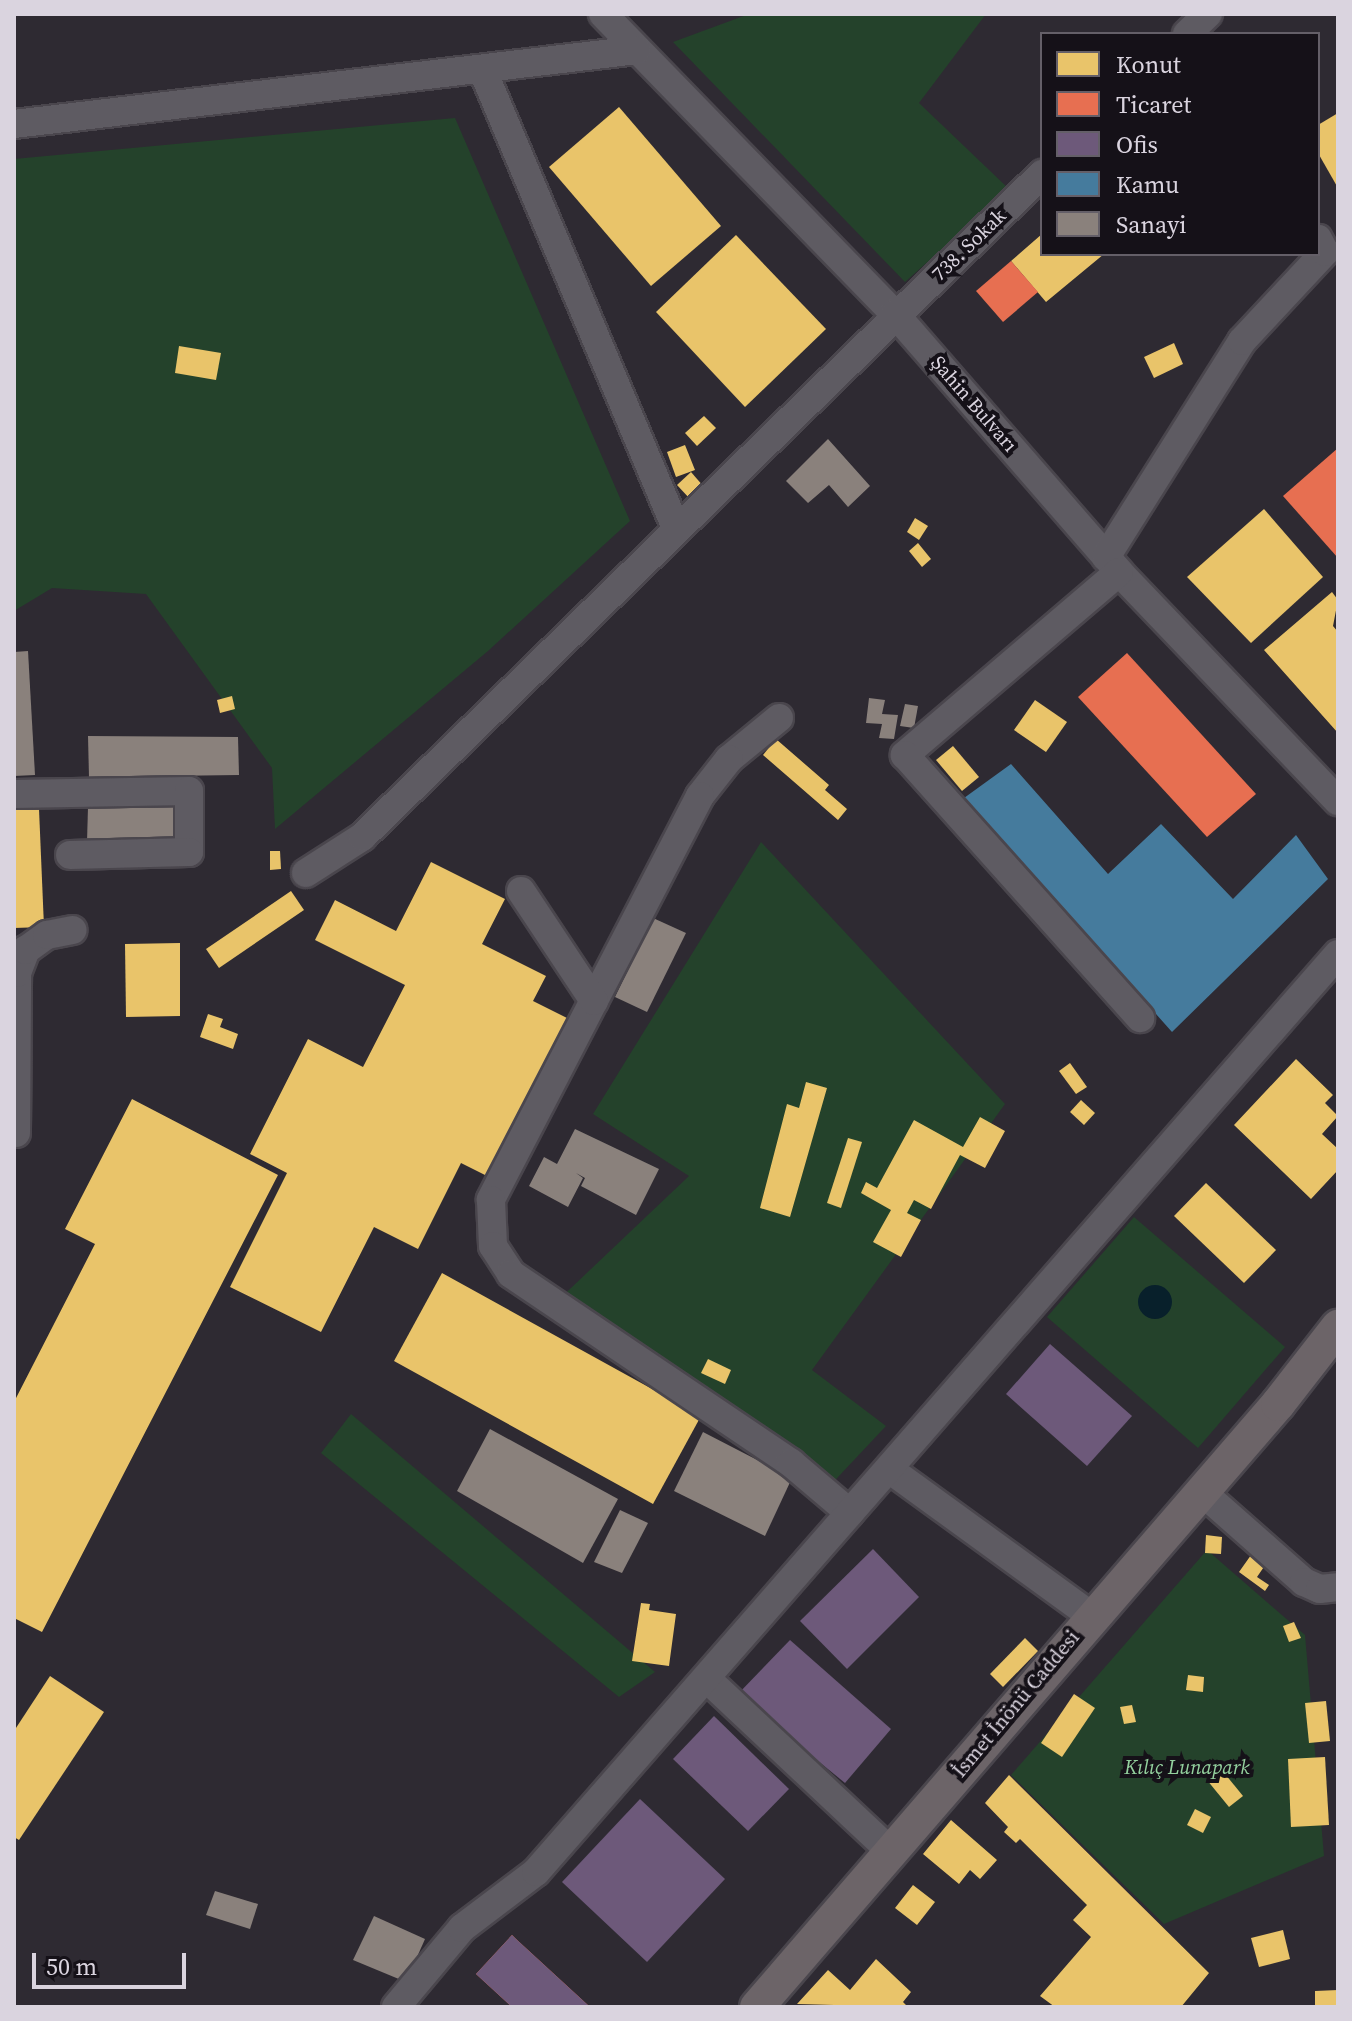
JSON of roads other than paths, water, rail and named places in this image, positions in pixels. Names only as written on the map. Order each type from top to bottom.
[{"type":"main road","points":[[1278,1404],[1338,1327]]},
{"type":"main road","points":[[1278,1404],[1338,1363]]},
{"type":"main road","name":"İsmet İnönü Caddesi","points":[[757,2007],[1091,1616],[1278,1404]]},
{"type":"street","name":"Şahin Bulvarı","points":[[603,14],[895,314],[1113,564],[1338,801]]},
{"type":"street","points":[[14,124],[483,71],[637,50]]},
{"type":"street","points":[[483,71],[676,529]]},
{"type":"street","name":"738. Sokak","points":[[306,873],[362,837],[1040,176]]},
{"type":"street","points":[[1140,1018],[905,755],[1113,564],[1242,341],[1324,256]]},
{"type":"street","points":[[779,718],[729,759],[700,796],[491,1200],[493,1246],[511,1274],[791,1463],[850,1513]]},
{"type":"street","points":[[14,794],[189,791],[189,852],[70,855]]},
{"type":"street","points":[[521,891],[594,1001]]},
{"type":"street","points":[[16,1133],[17,973],[26,950],[47,935],[73,930]]},
{"type":"street","points":[[396,2007],[462,1928],[536,1872],[889,1469],[977,1361],[1338,954]]},
{"type":"street","points":[[889,1469],[1091,1616]]},
{"type":"street","points":[[1202,1492],[1304,1582],[1320,1589],[1338,1587]]},
{"type":"street","points":[[707,1679],[890,1851]]},
{"type":"water","points":[[1155,1285],[1167,1290],[1172,1302],[1167,1314],[1155,1319],[1143,1314],[1138,1302],[1143,1290]]},
{"type":"park label","name":"Kılıç Lunapark","points":[[1187,1767]]}]
